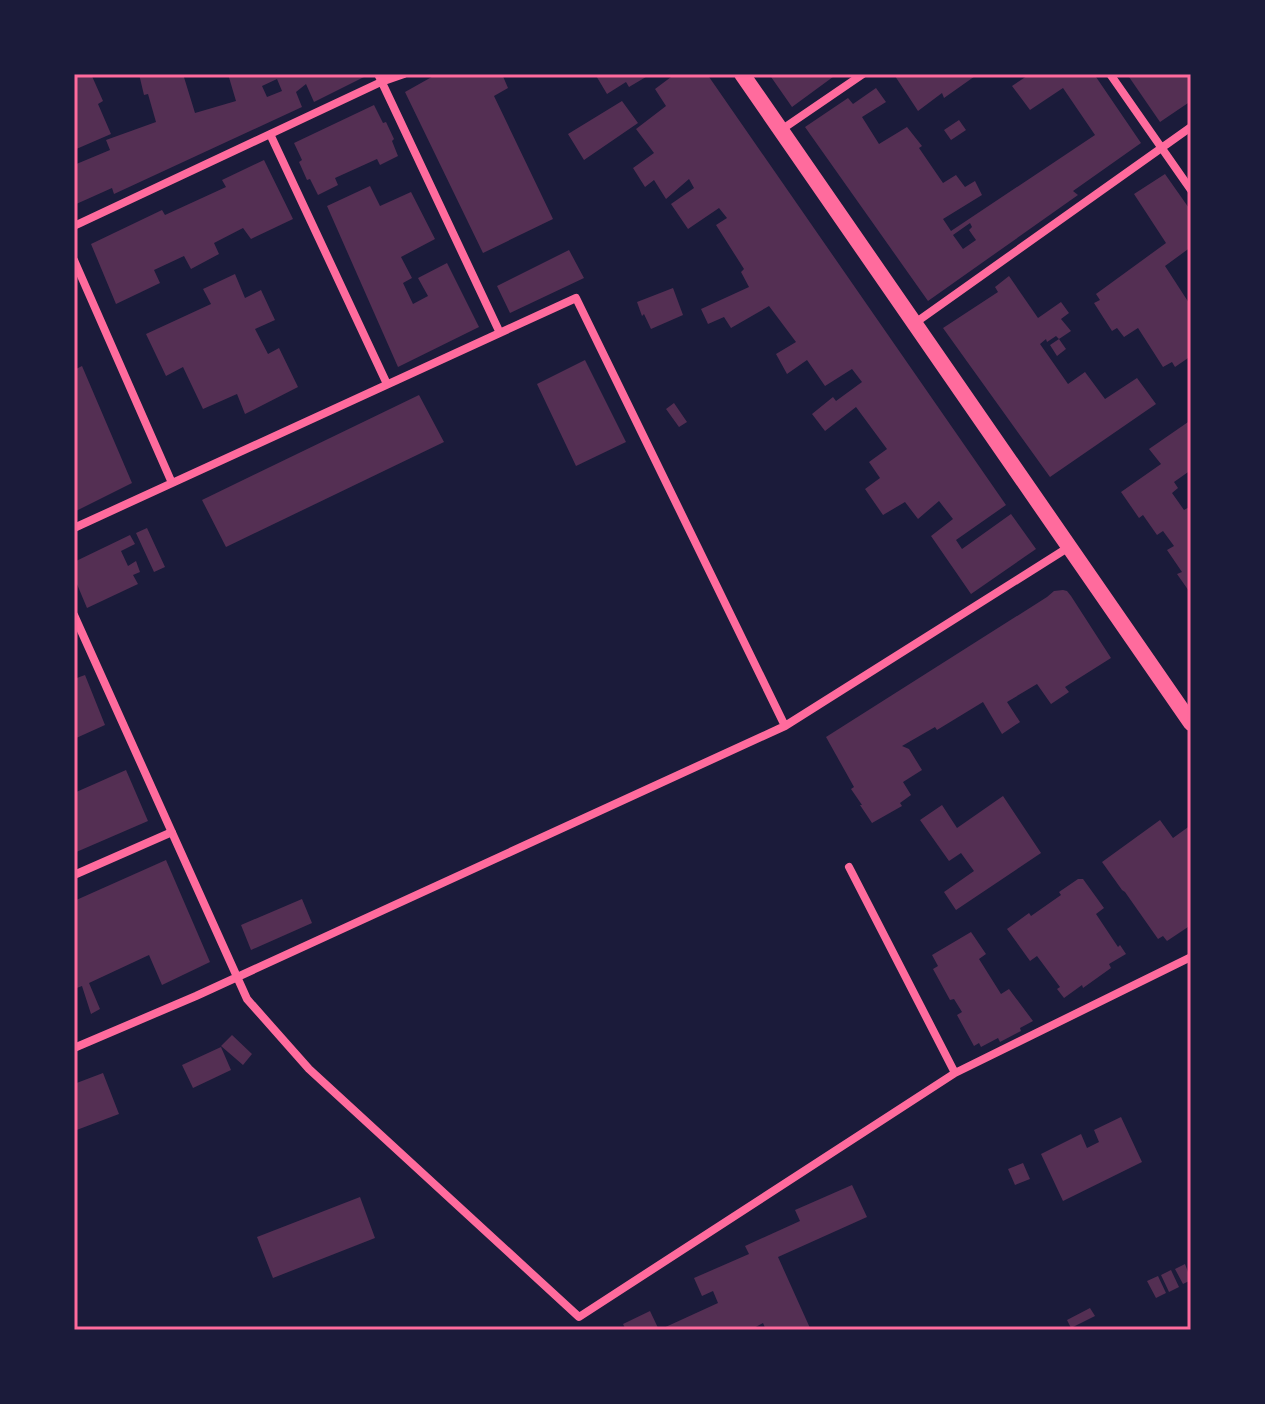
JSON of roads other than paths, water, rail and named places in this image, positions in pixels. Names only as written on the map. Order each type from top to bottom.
[{"type":"main road","points":[[742,74],[1191,723]]},
{"type":"street","points":[[74,226],[270,134],[379,78],[404,74]]},
{"type":"street","points":[[781,130],[863,74]]},
{"type":"street","points":[[1110,74],[1191,190]]},
{"type":"street","points":[[379,78],[500,333]]},
{"type":"street","points":[[915,323],[1191,127]]},
{"type":"street","points":[[270,134],[387,384]]},
{"type":"street","points":[[74,260],[172,483]]},
{"type":"street","points":[[74,528],[576,298],[785,726]]},
{"type":"street","points":[[74,1048],[196,996],[785,726],[1069,547]]},
{"type":"street","points":[[74,615],[247,999],[309,1069],[579,1317],[955,1073],[1191,957]]},
{"type":"street","points":[[74,875],[172,832]]},
{"type":"street","points":[[849,867],[955,1073]]}]
